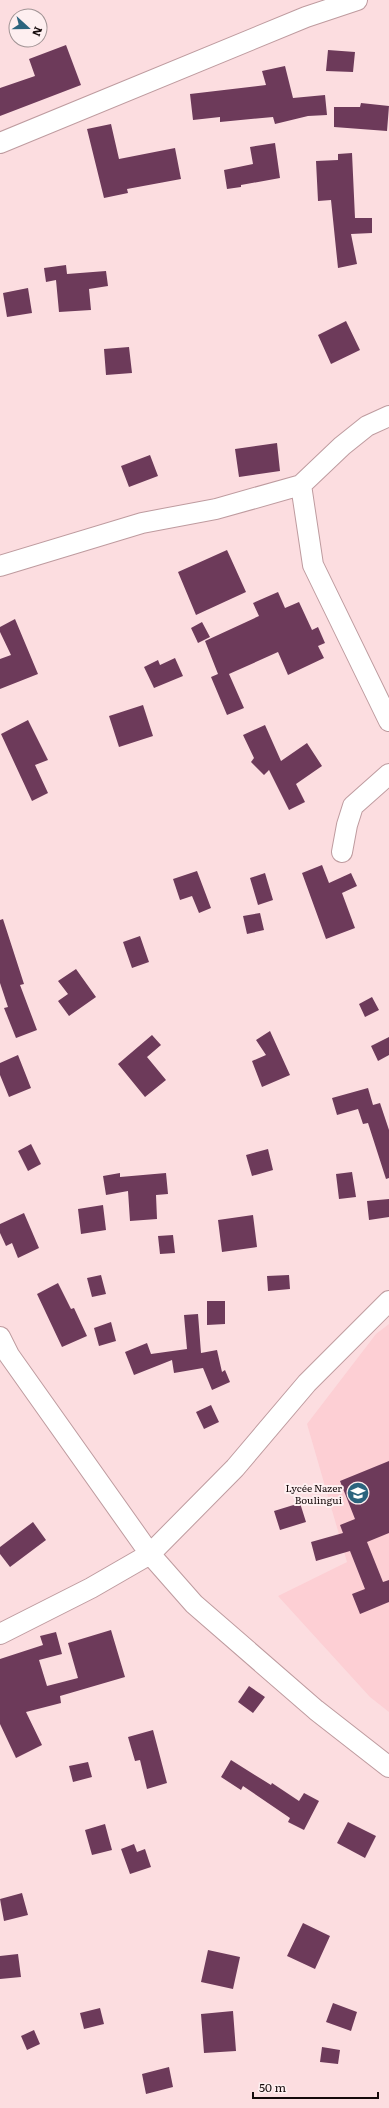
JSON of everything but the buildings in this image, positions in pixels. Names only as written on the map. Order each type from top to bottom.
[{"type":"street","points":[[0,143],[306,17],[357,0]]},
{"type":"street","points":[[0,566],[142,523],[216,509],[301,486],[342,446],[367,426],[389,416]]},
{"type":"street","points":[[301,486],[313,565],[389,721]]},
{"type":"street","points":[[342,852],[347,825],[353,806],[389,774]]},
{"type":"street","points":[[0,1634],[90,1588],[150,1554],[235,1468],[307,1383],[389,1301]]},
{"type":"street","points":[[0,1337],[10,1355],[150,1554],[194,1604],[316,1710],[389,1766]]},
{"type":"shaded area","name":"Lycée Nazer Boulingui","points":[[389,1324],[389,1712],[370,1697],[278,1596],[347,1562],[307,1424],[376,1334]]},
{"type":"place","name":"Lycée Nazer Boulingui","points":[[358,1493]]}]
